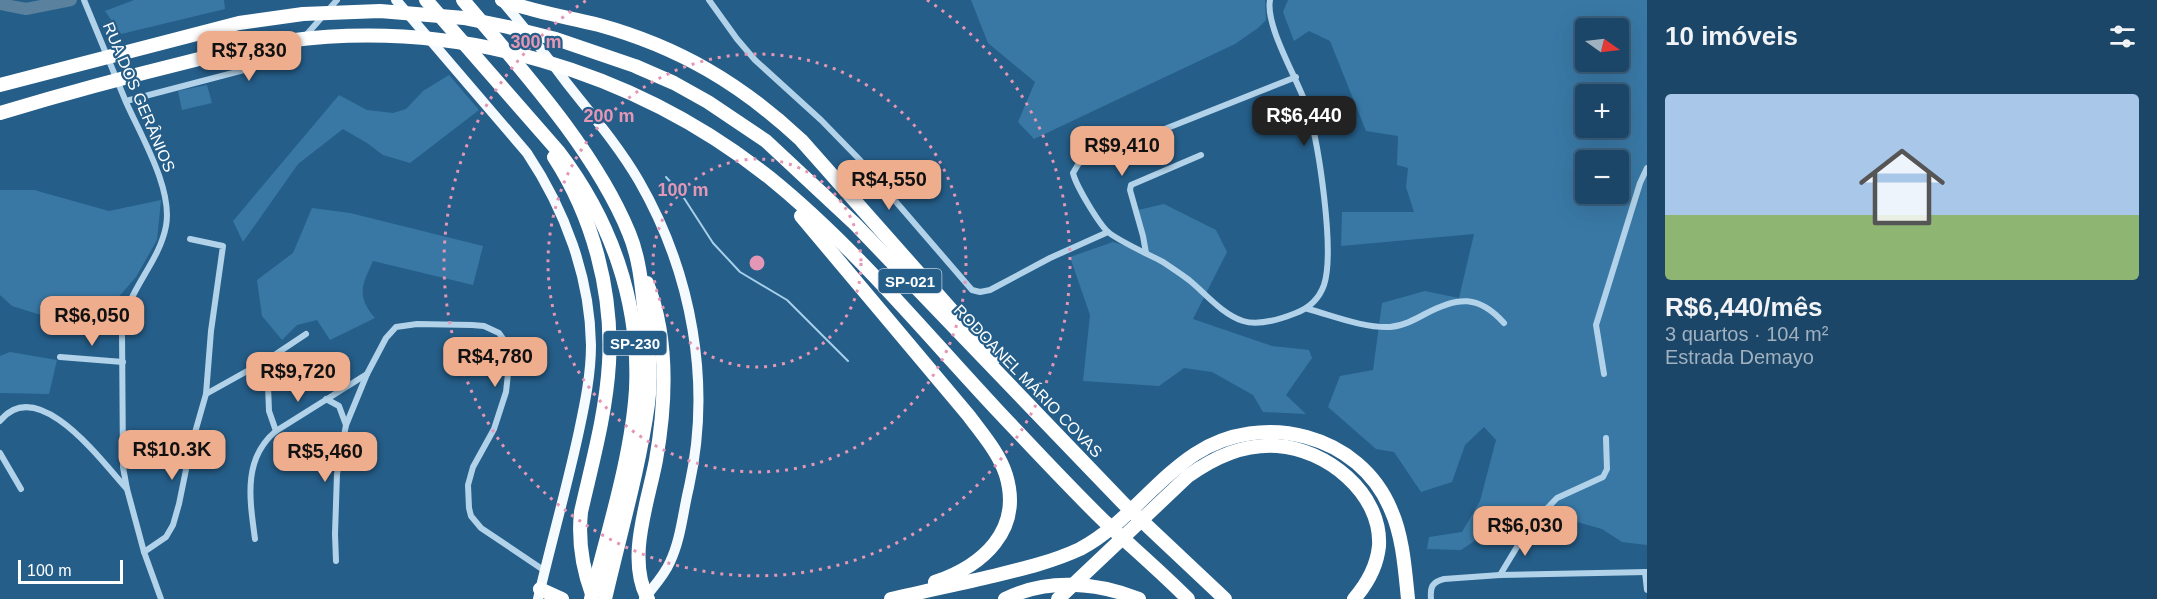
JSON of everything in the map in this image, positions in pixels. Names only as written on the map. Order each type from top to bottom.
[{"type":"highway","name":"SP-230","points":[[426,0],[575,173],[603,221],[622,273],[632,314],[636,390],[631,429],[592,599]]},
{"type":"highway","name":"SP-230","points":[[463,0],[568,129],[610,192],[630,234],[638,262],[648,339],[648,402],[631,488],[604,599]]},
{"type":"highway","points":[[501,0],[599,25],[658,45],[700,65],[736,86],[771,112],[801,140],[966,326],[1054,431]]},
{"type":"highway","name":"RODOANEL MÁRIO COVAS","points":[[0,85],[239,23],[303,14],[380,10],[464,18],[508,27],[635,66],[675,83],[739,122],[773,148],[855,224],[1124,504],[1225,599]]},
{"type":"highway","name":"SP-021","points":[[0,113],[118,78],[248,47],[289,40],[382,36],[440,39],[487,47],[544,61],[604,82],[678,115],[719,140],[771,180],[859,262],[1104,520],[1188,599]]},
{"type":"highway","points":[[525,113],[558,163],[576,198],[592,237],[609,317],[609,362],[605,397],[579,529],[582,556],[592,599]]},
{"type":"highway","points":[[771,180],[969,416],[989,442],[1006,476],[1009,494],[1008,513],[1004,529],[988,552],[964,571],[883,599]]},
{"type":"highway","points":[[638,262],[652,296],[659,329],[663,377],[662,412],[638,559],[645,595]]},
{"type":"highway","points":[[891,599],[1009,572],[1066,555],[1083,547],[1110,528],[1175,468],[1196,453],[1218,441],[1236,435],[1270,431],[1307,438],[1337,448],[1356,461],[1371,478],[1391,509],[1397,526],[1408,599]]},
{"type":"highway","points":[[1059,594],[1188,476],[1207,462],[1226,453],[1242,449],[1276,446],[1291,448],[1330,463],[1357,488],[1372,511],[1378,534],[1377,557],[1365,587],[1354,599]]},
{"type":"highway","points":[[1180,557],[1236,599]]},
{"type":"highway","points":[[1005,599],[1034,589],[1059,594],[1080,584],[1100,587],[1139,599]]},
{"type":"highway","points":[[539,594],[562,599]]},
{"type":"main road","points":[[396,0],[511,131],[543,177],[564,219],[582,279],[589,312],[591,346],[589,376],[576,444],[539,594]]},
{"type":"main road","points":[[501,0],[637,178],[660,223],[686,294],[697,362],[699,400],[696,455],[676,546],[663,576],[645,595]]},
{"type":"street","name":"RUA DOS GERÂNIOS","points":[[84,0],[126,101],[153,157],[165,200],[167,216],[161,241],[123,319],[123,467],[144,552],[161,599]]},
{"type":"street","points":[[126,101],[275,62],[293,50],[337,0]]},
{"type":"street","points":[[709,0],[755,60],[821,120],[859,159],[972,290],[980,292],[990,290],[1050,258],[1108,232]]},
{"type":"street","points":[[1270,0],[1270,19],[1296,78],[1313,129],[1327,224],[1328,258],[1325,280],[1319,296],[1308,309],[1260,322],[1245,322],[1224,310],[1180,273],[1108,232],[1076,182],[1073,173],[1079,163],[1296,78]]},
{"type":"street","points":[[1146,253],[1130,190],[1131,185],[1201,155]]},
{"type":"street","points":[[1604,374],[1596,325],[1640,183],[1647,168]]},
{"type":"street","points":[[144,552],[161,542],[173,525],[190,450],[206,394],[211,331],[223,246],[190,238]]},
{"type":"street","points":[[1308,309],[1376,327],[1388,327],[1399,326],[1444,305],[1467,301],[1485,305],[1504,323]]},
{"type":"street","points":[[336,561],[338,474],[346,425],[367,374],[386,338],[396,327],[403,325],[484,326],[500,333],[509,346],[507,392],[494,429],[473,467],[468,485],[469,508],[471,516],[481,528],[545,571]]},
{"type":"street","points":[[206,394],[267,360],[306,334]]},
{"type":"street","points":[[60,357],[123,362]]},
{"type":"street","points":[[267,360],[269,411],[276,431]]},
{"type":"street","points":[[255,539],[250,499],[252,468],[259,449],[276,431],[367,374]]},
{"type":"street","points":[[327,399],[339,406],[346,425]]},
{"type":"street","points":[[0,421],[12,411],[24,407],[51,414],[85,442],[127,489]]},
{"type":"street","points":[[1500,575],[1529,527],[1557,498],[1603,477],[1607,469],[1606,438]]},
{"type":"street","points":[[0,453],[21,489]]},
{"type":"street","points":[[1431,599],[1431,590],[1437,580],[1500,575],[1646,572],[1647,590]]},
{"type":"shaded area","points":[[134,0],[224,0],[225,9],[121,34],[105,11]]},
{"type":"shaded area","points":[[971,0],[1265,0],[1266,20],[1235,44],[1034,139],[1018,122],[1035,82],[988,43]]},
{"type":"shaded area","points":[[1288,0],[1647,0],[1647,545],[1622,542],[1602,529],[1577,522],[1553,520],[1525,541],[1497,526],[1461,550],[1427,549],[1429,537],[1462,532],[1480,501],[1496,440],[1484,427],[1465,445],[1452,482],[1421,492],[1394,452],[1376,449],[1328,407],[1340,376],[1373,370],[1382,303],[1425,291],[1459,298],[1474,234],[1341,246],[1342,212],[1414,212],[1406,187],[1408,168],[1397,165],[1398,136],[1366,131],[1330,41],[1309,31],[1294,41],[1283,12]]},
{"type":"shaded area","points":[[449,75],[479,110],[410,163],[383,155],[343,129],[298,164],[243,242],[233,221],[339,95],[367,110],[393,113],[406,109],[423,91]]},
{"type":"shaded area","points":[[207,85],[212,103],[182,110],[178,91]]},
{"type":"shaded area","points":[[0,190],[34,190],[109,211],[161,200],[157,240],[136,277],[109,308],[54,319],[12,306],[0,295]]},
{"type":"shaded area","points":[[1164,204],[1216,230],[1227,252],[1193,319],[1272,346],[1309,350],[1312,358],[1286,395],[1306,414],[1263,412],[1253,395],[1212,372],[1184,368],[1159,386],[1083,381],[1090,315],[1070,257],[1113,242],[1142,251],[1146,238],[1138,210]]},
{"type":"shaded area","points":[[312,208],[350,213],[483,246],[473,285],[373,261],[364,284],[363,297],[375,318],[330,340],[317,320],[297,325],[282,340],[262,316],[257,280],[293,253]]},
{"type":"shaded area","points":[[10,352],[57,360],[49,394],[0,393],[0,356]]},
{"type":"waterway","points":[[0,4],[26,9],[71,0]]},
{"type":"waterway","points":[[666,177],[682,195],[713,243],[740,272],[787,300],[848,361]]}]
